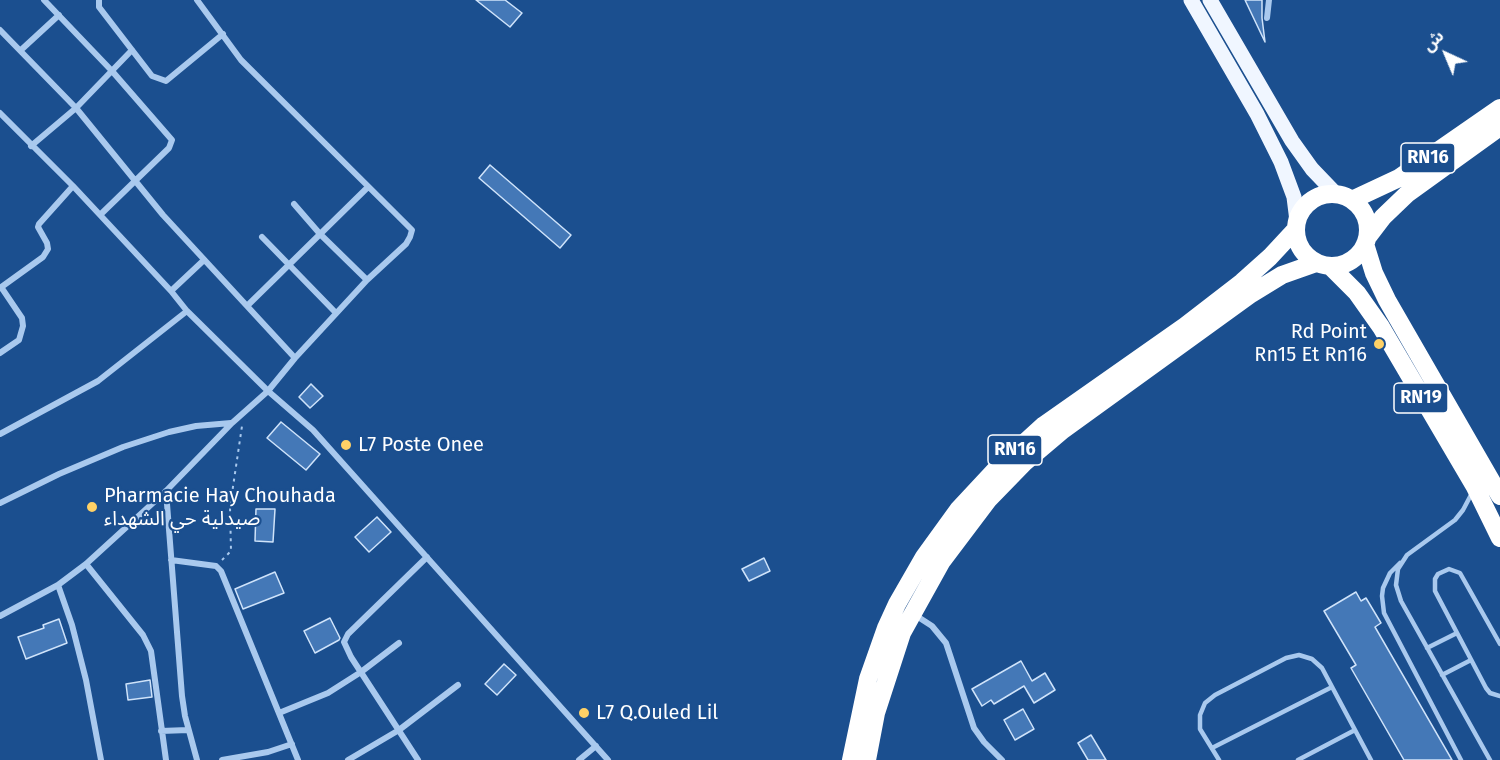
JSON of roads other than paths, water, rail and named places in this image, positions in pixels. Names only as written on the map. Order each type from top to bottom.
[{"type":"highway","name":"RN16","points":[[851,760],[866,688],[886,628],[915,572],[939,534],[999,466],[1068,407],[1185,326],[1232,290],[1270,257],[1296,225],[1309,202],[1322,196],[1344,197],[1399,178],[1500,108]]},
{"type":"highway","name":"RN16","points":[[867,760],[883,686],[912,613],[942,561],[972,519],[1006,481],[1063,430],[1258,289],[1282,275],[1323,264],[1349,262],[1358,254],[1383,217],[1407,194],[1500,127]]},
{"type":"highway","points":[[1344,197],[1362,211],[1366,218],[1368,228],[1366,241]]},
{"type":"highway","points":[[1296,225],[1296,237],[1303,252],[1323,264]]},
{"type":"highway","name":"RN19","points":[[1366,241],[1374,273],[1387,300],[1500,496]]},
{"type":"highway","name":"RN19","points":[[1323,264],[1349,283],[1365,304],[1474,488],[1500,538]]},
{"type":"main road","points":[[1191,0],[1257,114],[1281,162],[1292,191],[1296,225]]},
{"type":"main road","points":[[1210,0],[1292,141],[1312,169],[1344,197]]},
{"type":"street","points":[[44,0],[112,71],[172,140],[169,148],[100,215]]},
{"type":"street","points":[[99,0],[99,7],[152,76],[166,81],[223,34]]},
{"type":"street","points":[[0,616],[58,585],[86,564],[166,491],[232,423],[268,391],[336,313],[406,244],[412,230],[242,60],[197,0]]},
{"type":"street","points":[[1267,18],[1269,0]]},
{"type":"street","points":[[21,50],[59,15]]},
{"type":"street","points":[[0,30],[76,108],[163,215],[295,358]]},
{"type":"street","points":[[32,146],[76,108],[132,50]]},
{"type":"street","points":[[0,113],[73,186],[187,310],[268,391],[313,430],[608,760]]},
{"type":"street","points":[[0,353],[19,340],[23,326],[22,318],[1,288],[43,257],[48,249],[38,227],[39,224],[73,186]]},
{"type":"street","points":[[248,305],[368,187]]},
{"type":"street","points":[[294,204],[320,234],[367,280]]},
{"type":"street","points":[[262,237],[336,313]]},
{"type":"street","points":[[171,291],[204,260]]},
{"type":"street","points":[[0,434],[98,381],[187,310]]},
{"type":"street","points":[[0,503],[59,474],[123,447],[178,430],[232,423]]},
{"type":"street","points":[[166,491],[182,696],[188,730],[197,760]]},
{"type":"street","points":[[418,760],[346,648],[345,639],[427,557]]},
{"type":"street","points":[[171,560],[216,566],[223,574],[298,760]]},
{"type":"street","points":[[86,564],[143,635],[151,651],[166,760]]},
{"type":"street","points":[[58,585],[78,647],[101,760]]},
{"type":"street","points":[[912,613],[932,626],[946,643],[974,729],[1002,760]]},
{"type":"street","points":[[279,713],[328,693],[361,672],[399,643]]},
{"type":"street","points":[[348,760],[399,730],[458,685]]},
{"type":"street","points":[[161,731],[188,730]]},
{"type":"street","points":[[222,760],[268,752],[292,744]]},
{"type":"street","points":[[579,760],[596,746]]},
{"type":"lane","points":[[1461,760],[1384,613],[1382,596],[1390,573],[1413,549],[1446,529],[1455,520],[1474,488]]},
{"type":"lane","points":[[1402,562],[1396,577],[1398,593],[1490,760]]},
{"type":"lane","points":[[1500,644],[1464,577],[1449,569],[1438,574],[1434,585],[1435,591],[1490,693],[1500,696]]},
{"type":"lane","points":[[1427,648],[1457,633]]},
{"type":"lane","points":[[1219,760],[1200,729],[1200,716],[1205,703],[1215,695],[1292,655],[1306,656],[1318,663],[1371,760]]},
{"type":"lane","points":[[1442,675],[1471,660]]},
{"type":"lane","points":[[1212,748],[1332,687]]},
{"type":"lane","points":[[1298,760],[1355,730]]},
{"type":"place","name":"Rd Point Rn15 Et Rn16","points":[[1379,344]]},
{"type":"place","name":"L7 Poste Onee","points":[[346,445]]},
{"type":"place","name":"Pharmacie Hay Chouhada صيدلية حي الشهداء","points":[[92,507]]},
{"type":"place","name":"L7 Q.Ouled Lil","points":[[584,713]]}]
